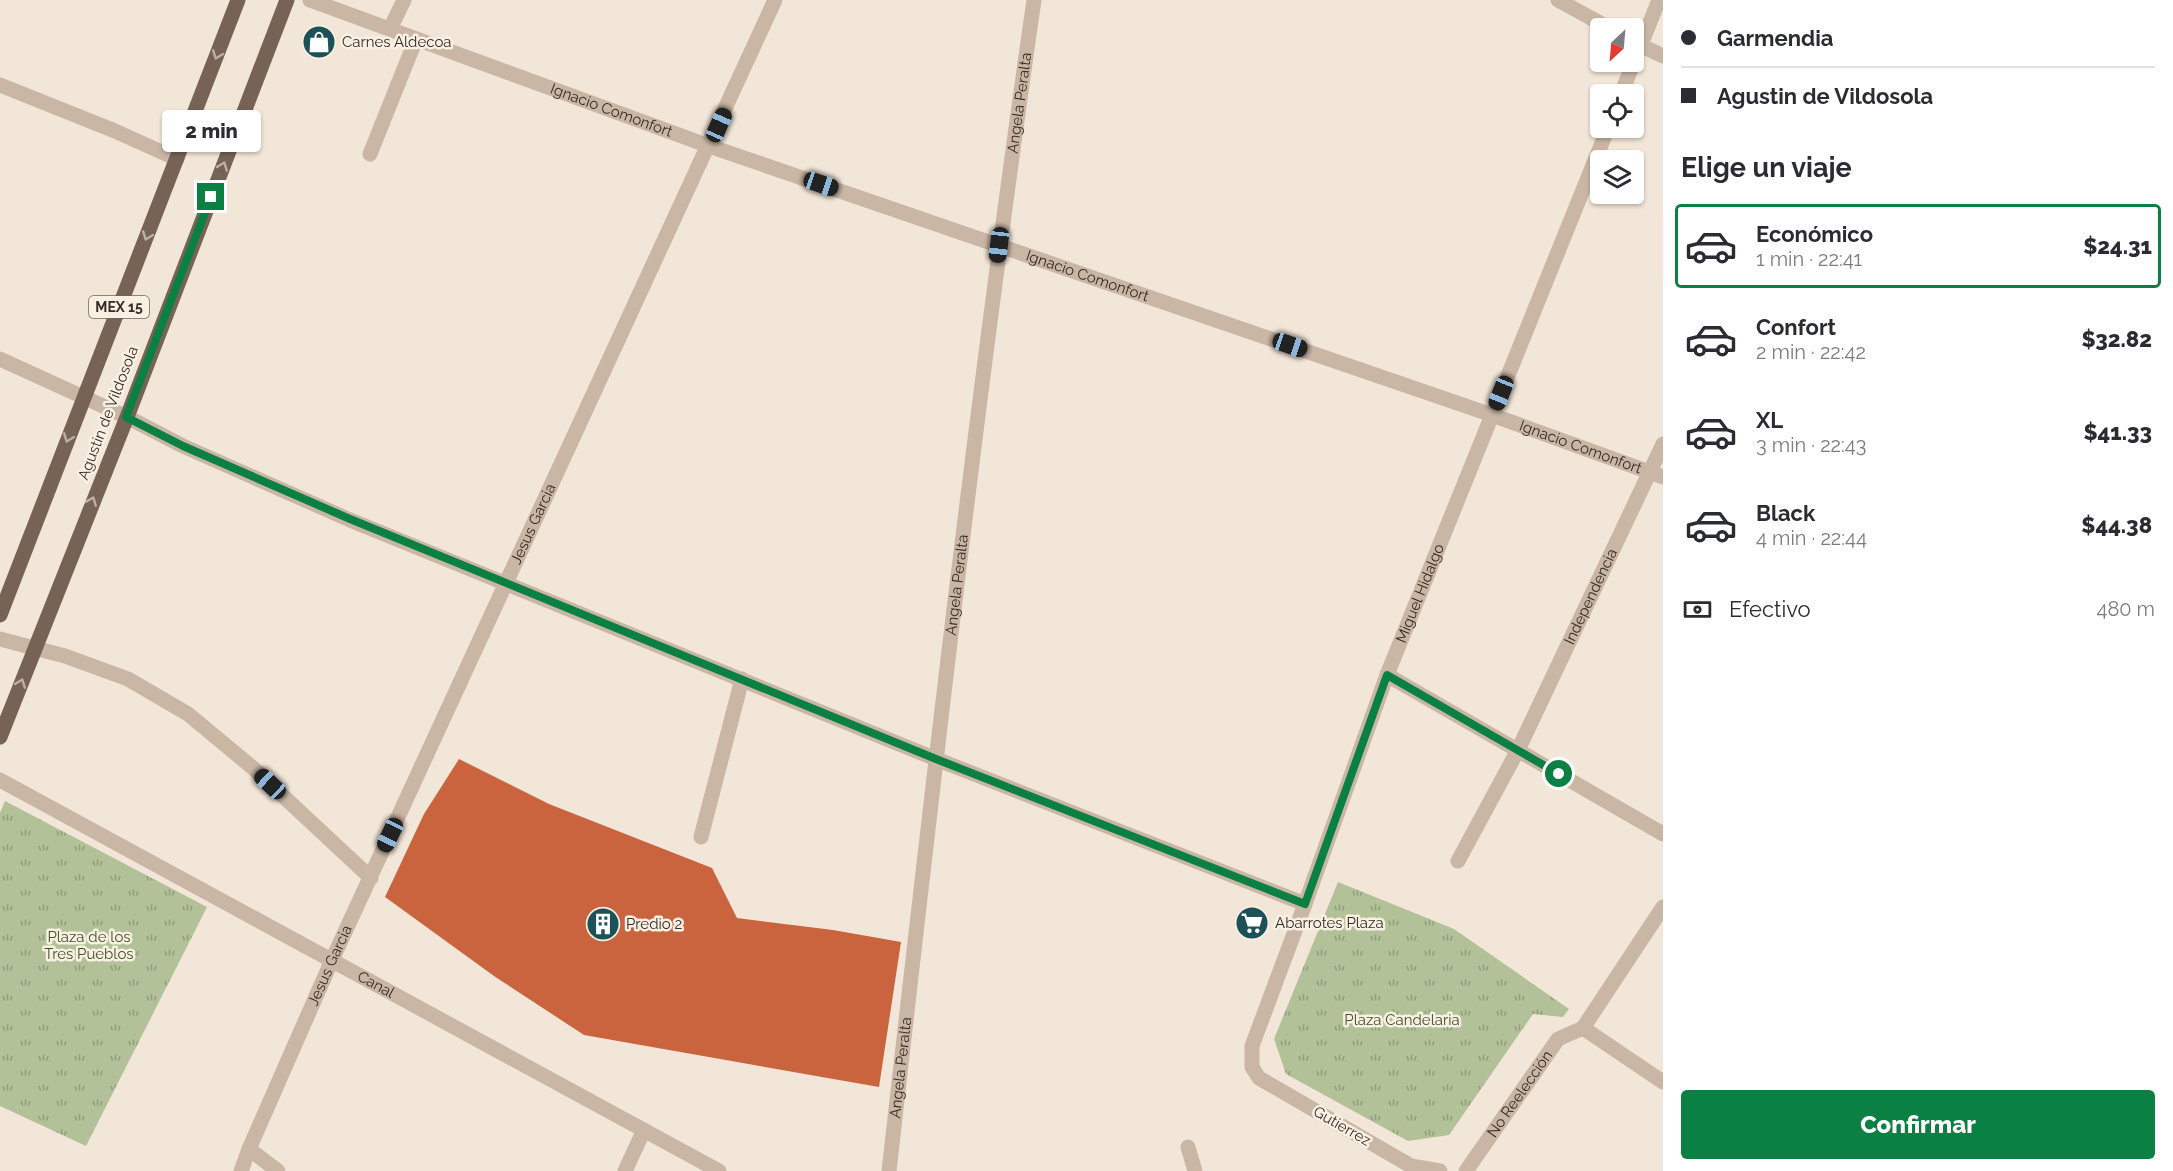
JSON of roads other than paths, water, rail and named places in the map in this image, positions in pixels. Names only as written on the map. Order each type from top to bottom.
[{"type":"main road","name":"Agustin de Vildosola","points":[[0,615],[238,0]]},
{"type":"main road","name":"Agustin de Vildosola","points":[[0,738],[287,0]]},
{"type":"street","name":"Ignacio Comonfort","points":[[310,0],[709,146],[1492,415],[1657,475]]},
{"type":"street","points":[[390,29],[404,0]]},
{"type":"street","name":"Jesus Garcia","points":[[241,1171],[332,960],[775,0]]},
{"type":"street","name":"Angela Peralta","points":[[889,1171],[936,759],[999,245],[1034,0]]},
{"type":"street","points":[[1558,0],[1591,18]]},
{"type":"street","points":[[1644,30],[1659,0]]},
{"type":"street","points":[[370,154],[416,39]]},
{"type":"street","points":[[1644,47],[1663,56]]},
{"type":"street","points":[[0,86],[115,131],[177,159]]},
{"type":"street","name":"Miguel Hidalgo","points":[[1252,1067],[1252,1046],[1387,675],[1604,138]]},
{"type":"street","points":[[0,359],[183,446],[340,515],[936,759],[1305,904]]},
{"type":"street","name":"Independencia","points":[[1458,861],[1518,750],[1657,475],[1663,444]]},
{"type":"street","points":[[0,639],[65,656],[128,679],[188,714],[253,768],[371,878]]},
{"type":"street","points":[[1387,675],[1663,834]]},
{"type":"street","points":[[701,837],[742,679]]},
{"type":"street","name":"Canal","points":[[0,780],[719,1171]]},
{"type":"street","points":[[1663,907],[1583,1028],[1663,1082]]},
{"type":"street","name":"No Reelección","points":[[1466,1171],[1558,1039],[1583,1028]]},
{"type":"street","name":"Gutierrez","points":[[1252,1067],[1259,1078],[1409,1168],[1440,1171]]},
{"type":"street","points":[[625,1171],[644,1130]]},
{"type":"street","points":[[1188,1147],[1195,1171]]},
{"type":"street","points":[[249,1149],[278,1171]]},
{"type":"place","name":"Carnes Aldecoa","points":[[319,42]]},
{"type":"place","name":"Abarrotes Plaza","points":[[1252,923]]},
{"type":"place","name":"Predio 2","points":[[603,924]]},
{"type":"park label","name":"Plaza de los Tres Pueblos","points":[[89,946]]},
{"type":"park label","name":"Plaza Candelaria","points":[[1402,1020]]}]
